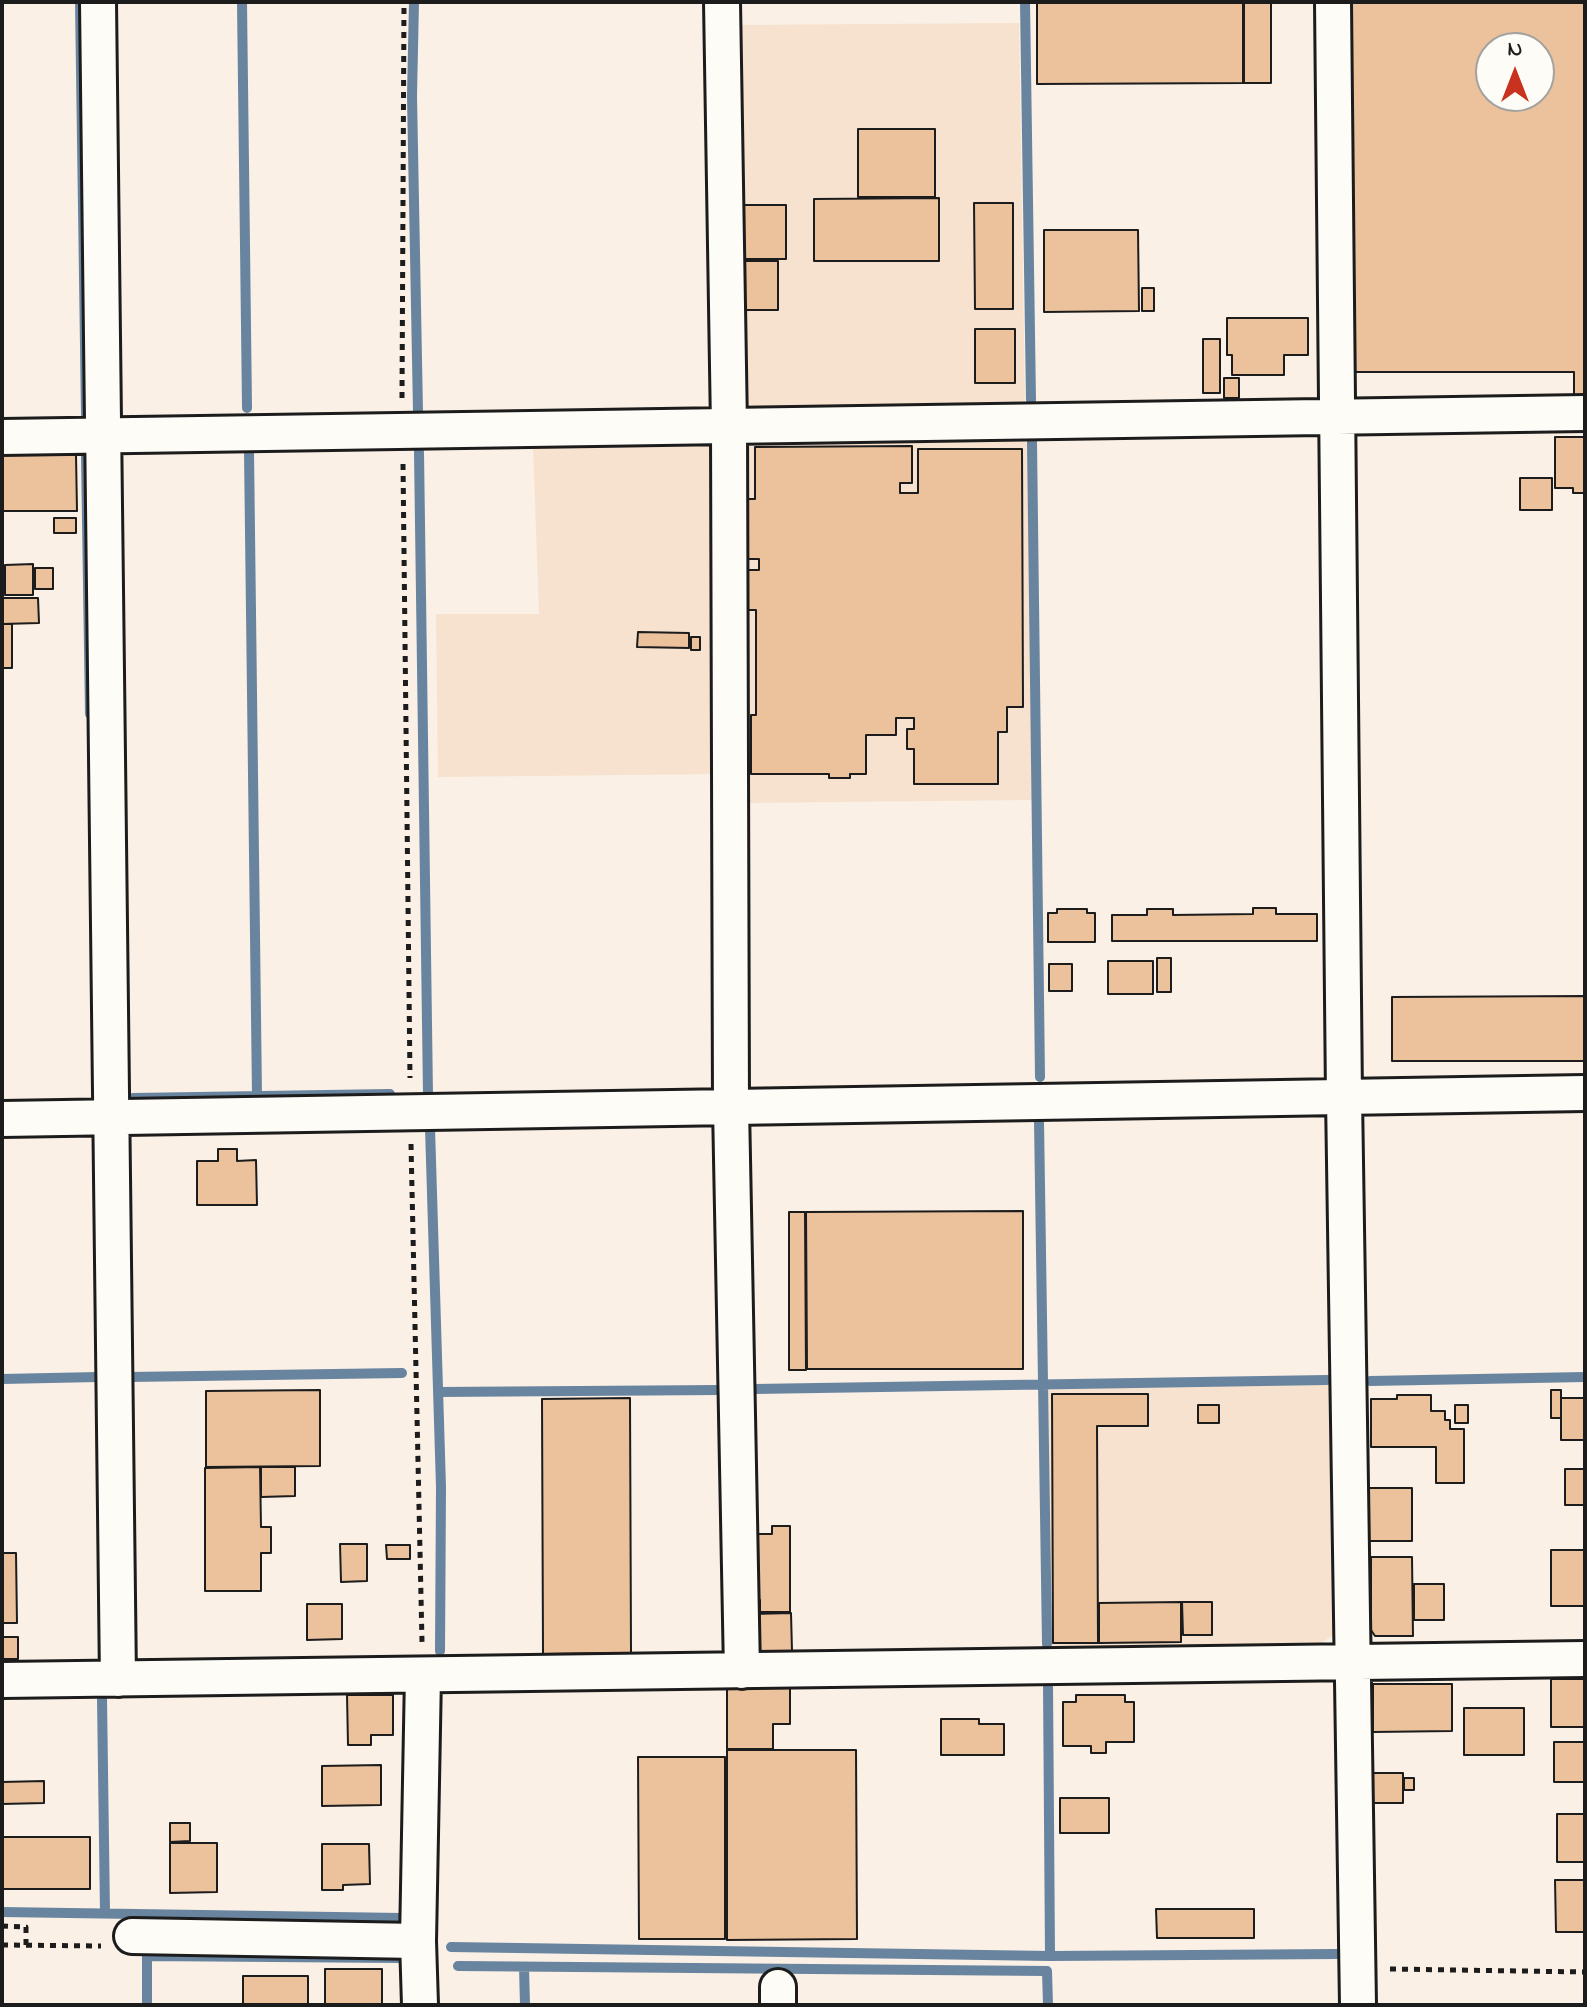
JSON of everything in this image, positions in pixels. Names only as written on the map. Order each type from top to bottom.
[{"type":"street","points":[[98,2],[118,1679]]},
{"type":"street","points":[[722,2],[729,427],[731,1107],[742,1671]]},
{"type":"street","points":[[1333,2],[1344,1097],[1358,2005]]},
{"type":"street","points":[[2,437],[1585,413]]},
{"type":"street","points":[[2,1119],[1585,1093]]},
{"type":"street","points":[[2,1680],[1585,1659]]},
{"type":"street","points":[[420,2005],[418,1941],[423,1675]]},
{"type":"street","points":[[122,1941],[418,1941]]},
{"type":"path","points":[[404,2],[402,431],[410,1112],[423,1675]]},
{"type":"path","points":[[2,1926],[26,1927],[26,1945]]},
{"type":"path","points":[[2,1945],[122,1941]]},
{"type":"path","points":[[1357,1969],[1585,1972]]},
{"type":"shaded area","points":[[1019,23],[1025,405],[752,410],[739,400],[735,25]]},
{"type":"shaded area","points":[[1029,436],[1032,800],[746,803],[743,452],[752,442]]},
{"type":"shaded area","points":[[704,442],[717,453],[719,774],[438,777],[436,614],[539,614],[533,445]]},
{"type":"shaded area","points":[[1332,1384],[1334,1635],[1317,1645],[1050,1649],[1046,1389]]},
{"type":"building","points":[[1037,2],[1243,2],[1243,83],[1037,84]]},
{"type":"building","points":[[1244,2],[1271,2],[1271,83],[1244,83]]},
{"type":"building","points":[[1347,2],[1585,2],[1585,397],[1574,397],[1574,372],[1348,372]]},
{"type":"building","points":[[858,129],[935,129],[935,197],[858,197]]},
{"type":"building","points":[[939,198],[939,261],[814,261],[814,199]]},
{"type":"building","points":[[974,203],[1013,203],[1013,309],[975,309]]},
{"type":"building","points":[[742,205],[786,205],[786,259],[742,259]]},
{"type":"building","points":[[1044,230],[1138,230],[1139,311],[1044,312]]},
{"type":"building","points":[[742,261],[778,261],[778,310],[742,310]]},
{"type":"building","points":[[1142,288],[1154,288],[1154,311],[1142,311]]},
{"type":"building","points":[[1227,318],[1308,318],[1308,355],[1284,355],[1284,375],[1232,375],[1232,355],[1227,355]]},
{"type":"building","points":[[975,329],[1015,329],[1015,383],[975,383]]},
{"type":"building","points":[[1203,339],[1220,339],[1220,393],[1203,393]]},
{"type":"building","points":[[1224,378],[1239,378],[1239,398],[1224,398]]},
{"type":"building","points":[[1555,437],[1585,437],[1585,493],[1573,493],[1573,488],[1555,488]]},
{"type":"building","points":[[912,446],[912,483],[900,483],[900,493],[918,493],[918,449],[1022,449],[1023,707],[1007,707],[1007,732],[998,732],[998,784],[914,784],[914,749],[907,749],[907,729],[914,729],[914,718],[896,718],[896,735],[866,735],[866,774],[829,778],[829,774],[751,774],[751,715],[756,715],[756,610],[748,610],[748,570],[759,570],[759,559],[748,559],[748,499],[755,499],[755,447]]},
{"type":"building","points":[[2,455],[76,455],[77,511],[2,511]]},
{"type":"building","points":[[1520,478],[1552,478],[1552,510],[1520,510]]},
{"type":"building","points":[[54,518],[76,518],[76,533],[54,533]]},
{"type":"building","points":[[33,564],[33,595],[5,595],[5,565]]},
{"type":"building","points":[[35,568],[53,568],[53,589],[35,589]]},
{"type":"building","points":[[2,598],[38,598],[39,623],[2,624]]},
{"type":"building","points":[[2,624],[12,624],[12,668],[2,668]]},
{"type":"building","points":[[638,632],[689,633],[689,648],[637,647]]},
{"type":"building","points":[[691,637],[700,637],[700,650],[691,650]]},
{"type":"building","points":[[1253,908],[1276,908],[1276,914],[1317,914],[1317,941],[1112,941],[1112,915],[1147,915],[1147,909],[1173,909],[1173,915],[1253,914]]},
{"type":"building","points":[[1057,909],[1087,909],[1087,913],[1095,913],[1095,942],[1048,942],[1048,913],[1057,913]]},
{"type":"building","points":[[1157,958],[1171,958],[1171,992],[1157,992]]},
{"type":"building","points":[[1108,961],[1153,961],[1153,994],[1108,994]]},
{"type":"building","points":[[1049,964],[1072,964],[1072,991],[1049,991]]},
{"type":"building","points":[[1585,996],[1585,1061],[1392,1061],[1392,997]]},
{"type":"building","points":[[218,1149],[237,1149],[237,1161],[256,1160],[257,1205],[197,1205],[197,1161],[218,1161]]},
{"type":"building","points":[[1023,1211],[1023,1369],[807,1369],[806,1212]]},
{"type":"building","points":[[789,1212],[805,1212],[806,1370],[789,1370]]},
{"type":"building","points":[[320,1390],[320,1466],[206,1467],[206,1391]]},
{"type":"building","points":[[1551,1390],[1561,1390],[1561,1418],[1551,1418]]},
{"type":"building","points":[[1052,1394],[1148,1394],[1148,1426],[1097,1426],[1098,1643],[1053,1643]]},
{"type":"building","points":[[1397,1395],[1431,1395],[1431,1411],[1445,1411],[1445,1420],[1450,1420],[1450,1429],[1464,1429],[1464,1483],[1436,1483],[1436,1447],[1371,1447],[1371,1399],[1397,1399]]},
{"type":"building","points":[[630,1398],[631,1653],[543,1654],[542,1399]]},
{"type":"building","points":[[1561,1398],[1585,1398],[1585,1440],[1561,1440]]},
{"type":"building","points":[[1198,1405],[1219,1405],[1219,1423],[1198,1423]]},
{"type":"building","points":[[1455,1405],[1468,1405],[1468,1423],[1455,1423]]},
{"type":"building","points":[[260,1467],[261,1527],[271,1527],[271,1553],[261,1553],[261,1591],[205,1591],[205,1468]]},
{"type":"building","points":[[261,1467],[295,1467],[295,1496],[261,1497]]},
{"type":"building","points":[[1565,1469],[1585,1469],[1585,1505],[1565,1505]]},
{"type":"building","points":[[1369,1488],[1412,1488],[1412,1541],[1369,1541]]},
{"type":"building","points":[[772,1526],[790,1526],[790,1612],[760,1612],[760,1600],[752,1600],[752,1534],[772,1534]]},
{"type":"building","points":[[340,1544],[367,1544],[367,1581],[341,1582]]},
{"type":"building","points":[[386,1545],[410,1545],[410,1559],[387,1559]]},
{"type":"building","points":[[1551,1550],[1585,1550],[1585,1606],[1551,1606]]},
{"type":"building","points":[[2,1553],[16,1553],[17,1623],[2,1623]]},
{"type":"building","points":[[1371,1557],[1412,1557],[1413,1636],[1375,1636],[1371,1630]]},
{"type":"building","points":[[1414,1584],[1444,1584],[1444,1620],[1414,1620]]},
{"type":"building","points":[[1181,1602],[1181,1642],[1099,1643],[1099,1603]]},
{"type":"building","points":[[1182,1602],[1212,1602],[1212,1635],[1183,1635]]},
{"type":"building","points":[[307,1604],[342,1604],[342,1639],[307,1640]]},
{"type":"building","points":[[791,1613],[792,1651],[752,1651],[752,1614]]},
{"type":"building","points":[[2,1637],[18,1637],[18,1659],[2,1659]]},
{"type":"building","points":[[1551,1679],[1585,1679],[1585,1727],[1551,1727]]},
{"type":"building","points":[[1373,1684],[1452,1684],[1452,1731],[1373,1732]]},
{"type":"building","points":[[727,1688],[790,1688],[790,1724],[773,1724],[773,1749],[727,1749]]},
{"type":"building","points":[[347,1695],[393,1695],[393,1735],[371,1735],[371,1745],[348,1745]]},
{"type":"building","points":[[1076,1695],[1125,1695],[1125,1702],[1134,1702],[1134,1742],[1106,1742],[1106,1753],[1091,1753],[1091,1746],[1063,1746],[1063,1702],[1076,1702]]},
{"type":"building","points":[[1464,1708],[1524,1708],[1524,1755],[1464,1755]]},
{"type":"building","points":[[941,1719],[979,1719],[979,1724],[1004,1724],[1004,1755],[941,1755]]},
{"type":"building","points":[[1554,1742],[1585,1742],[1585,1782],[1554,1782]]},
{"type":"building","points":[[727,1750],[856,1750],[857,1939],[727,1940]]},
{"type":"building","points":[[638,1757],[725,1757],[725,1939],[639,1939]]},
{"type":"building","points":[[381,1765],[381,1805],[322,1806],[322,1766]]},
{"type":"building","points":[[1371,1773],[1403,1773],[1403,1803],[1371,1803]]},
{"type":"building","points":[[1404,1778],[1414,1778],[1414,1790],[1404,1790]]},
{"type":"building","points":[[44,1781],[44,1803],[2,1804],[2,1782]]},
{"type":"building","points":[[1060,1798],[1109,1798],[1109,1833],[1060,1833]]},
{"type":"building","points":[[1557,1814],[1585,1814],[1585,1862],[1557,1862]]},
{"type":"building","points":[[170,1823],[190,1823],[190,1841],[170,1842]]},
{"type":"building","points":[[2,1837],[90,1837],[90,1889],[2,1889]]},
{"type":"building","points":[[170,1843],[217,1843],[217,1892],[170,1893]]},
{"type":"building","points":[[322,1844],[369,1844],[370,1884],[343,1885],[343,1890],[322,1890]]},
{"type":"building","points":[[1555,1880],[1585,1880],[1585,1932],[1556,1932]]},
{"type":"building","points":[[1156,1909],[1254,1909],[1254,1938],[1157,1938]]},
{"type":"building","points":[[325,1969],[382,1969],[382,2005],[325,2005]]},
{"type":"building","points":[[243,1976],[308,1976],[308,2004],[243,2005]]},
{"type":"waterway","points":[[80,2],[86,415]]},
{"type":"waterway","points":[[242,2],[247,408]]},
{"type":"waterway","points":[[414,2],[412,96],[418,412]]},
{"type":"waterway","points":[[1025,2],[1031,400]]},
{"type":"waterway","points":[[1032,442],[1040,1077]]},
{"type":"waterway","points":[[249,451],[257,1096]]},
{"type":"waterway","points":[[419,452],[428,1095]]},
{"type":"waterway","points":[[86,456],[90,714]]},
{"type":"waterway","points":[[133,1098],[390,1094]]},
{"type":"waterway","points":[[1039,1121],[1047,1644]]},
{"type":"waterway","points":[[430,1128],[441,1487],[440,1651]]},
{"type":"waterway","points":[[129,1377],[402,1373]]},
{"type":"waterway","points":[[2,1379],[98,1377]]},
{"type":"waterway","points":[[1370,1381],[1585,1377]]},
{"type":"waterway","points":[[754,1389],[1327,1380]]},
{"type":"waterway","points":[[438,1392],[719,1390]]},
{"type":"waterway","points":[[1048,1684],[1050,1956]]},
{"type":"waterway","points":[[102,1698],[105,1913]]},
{"type":"waterway","points":[[2,1912],[402,1918]]},
{"type":"waterway","points":[[451,1947],[1050,1956],[1337,1954]]},
{"type":"waterway","points":[[147,2005],[147,1956],[399,1958]]},
{"type":"waterway","points":[[458,1966],[1047,1971],[1048,2005]]},
{"type":"waterway","points":[[524,1967],[525,2005]]}]
